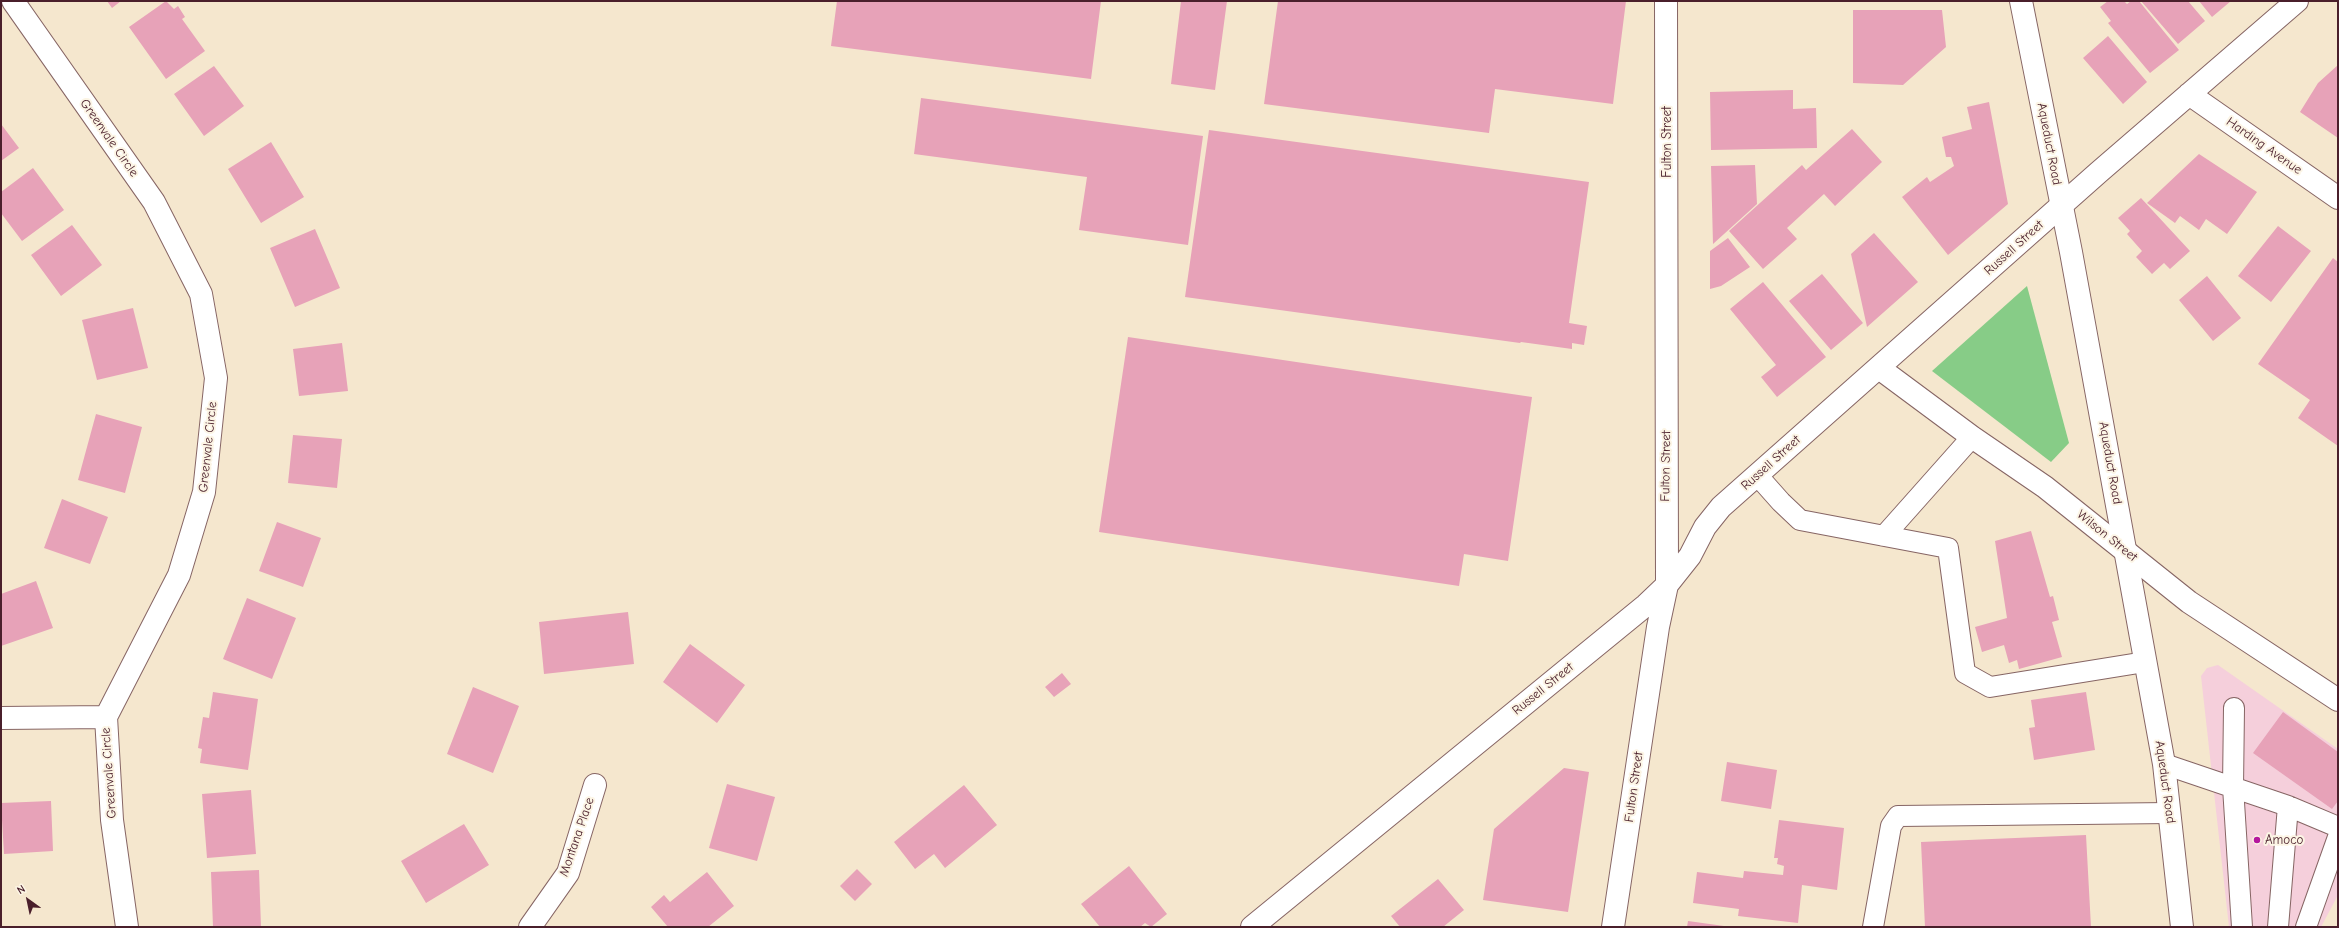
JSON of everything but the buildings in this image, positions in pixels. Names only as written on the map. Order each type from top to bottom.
[{"type":"street","name":"Greenvale Circle","points":[[12,1],[154,202],[202,294],[216,378],[204,492],[179,575],[106,717],[112,820],[127,927]]},
{"type":"street","name":"Fulton Street","points":[[1613,927],[1658,627],[1667,585],[1666,1]]},
{"type":"street","name":"Aqueduct Road","points":[[2021,1],[2062,205],[2164,764],[2182,927]]},
{"type":"street","name":"Russell Street","points":[[1252,927],[1646,605],[1667,585],[1690,556],[1706,527],[1721,507],[2062,205],[2297,1]]},
{"type":"street","name":"Harding Avenue","points":[[2189,94],[2338,198]]},
{"type":"street","name":"Wilson Street","points":[[1879,368],[1972,437],[2045,487],[2190,602],[2338,700]]},
{"type":"street","points":[[1,718],[106,717]]},
{"type":"street","name":"Montana Place","points":[[530,927],[568,873],[595,785]]},
{"type":"lane","points":[[1884,536],[1972,437]]},
{"type":"lane","points":[[1757,475],[1781,502],[1800,520],[1948,548],[1965,673],[1990,687],[2146,662]]},
{"type":"lane","points":[[2234,708],[2233,787],[2242,927]]},
{"type":"lane","points":[[2164,764],[2288,806],[2338,827]]},
{"type":"lane","points":[[2278,927],[2288,806]]},
{"type":"lane","points":[[1873,927],[1891,826],[1898,816],[2170,812]]},
{"type":"lane","points":[[2306,927],[2338,837]]},
{"type":"shaded area","points":[[2218,665],[2338,749],[2338,895],[2321,927],[2229,927],[2201,676],[2207,668]]},
{"type":"green space","points":[[2027,286],[2069,443],[2051,462],[1932,371]]},
{"type":"place","name":"Amoco","points":[[2257,840]]}]
